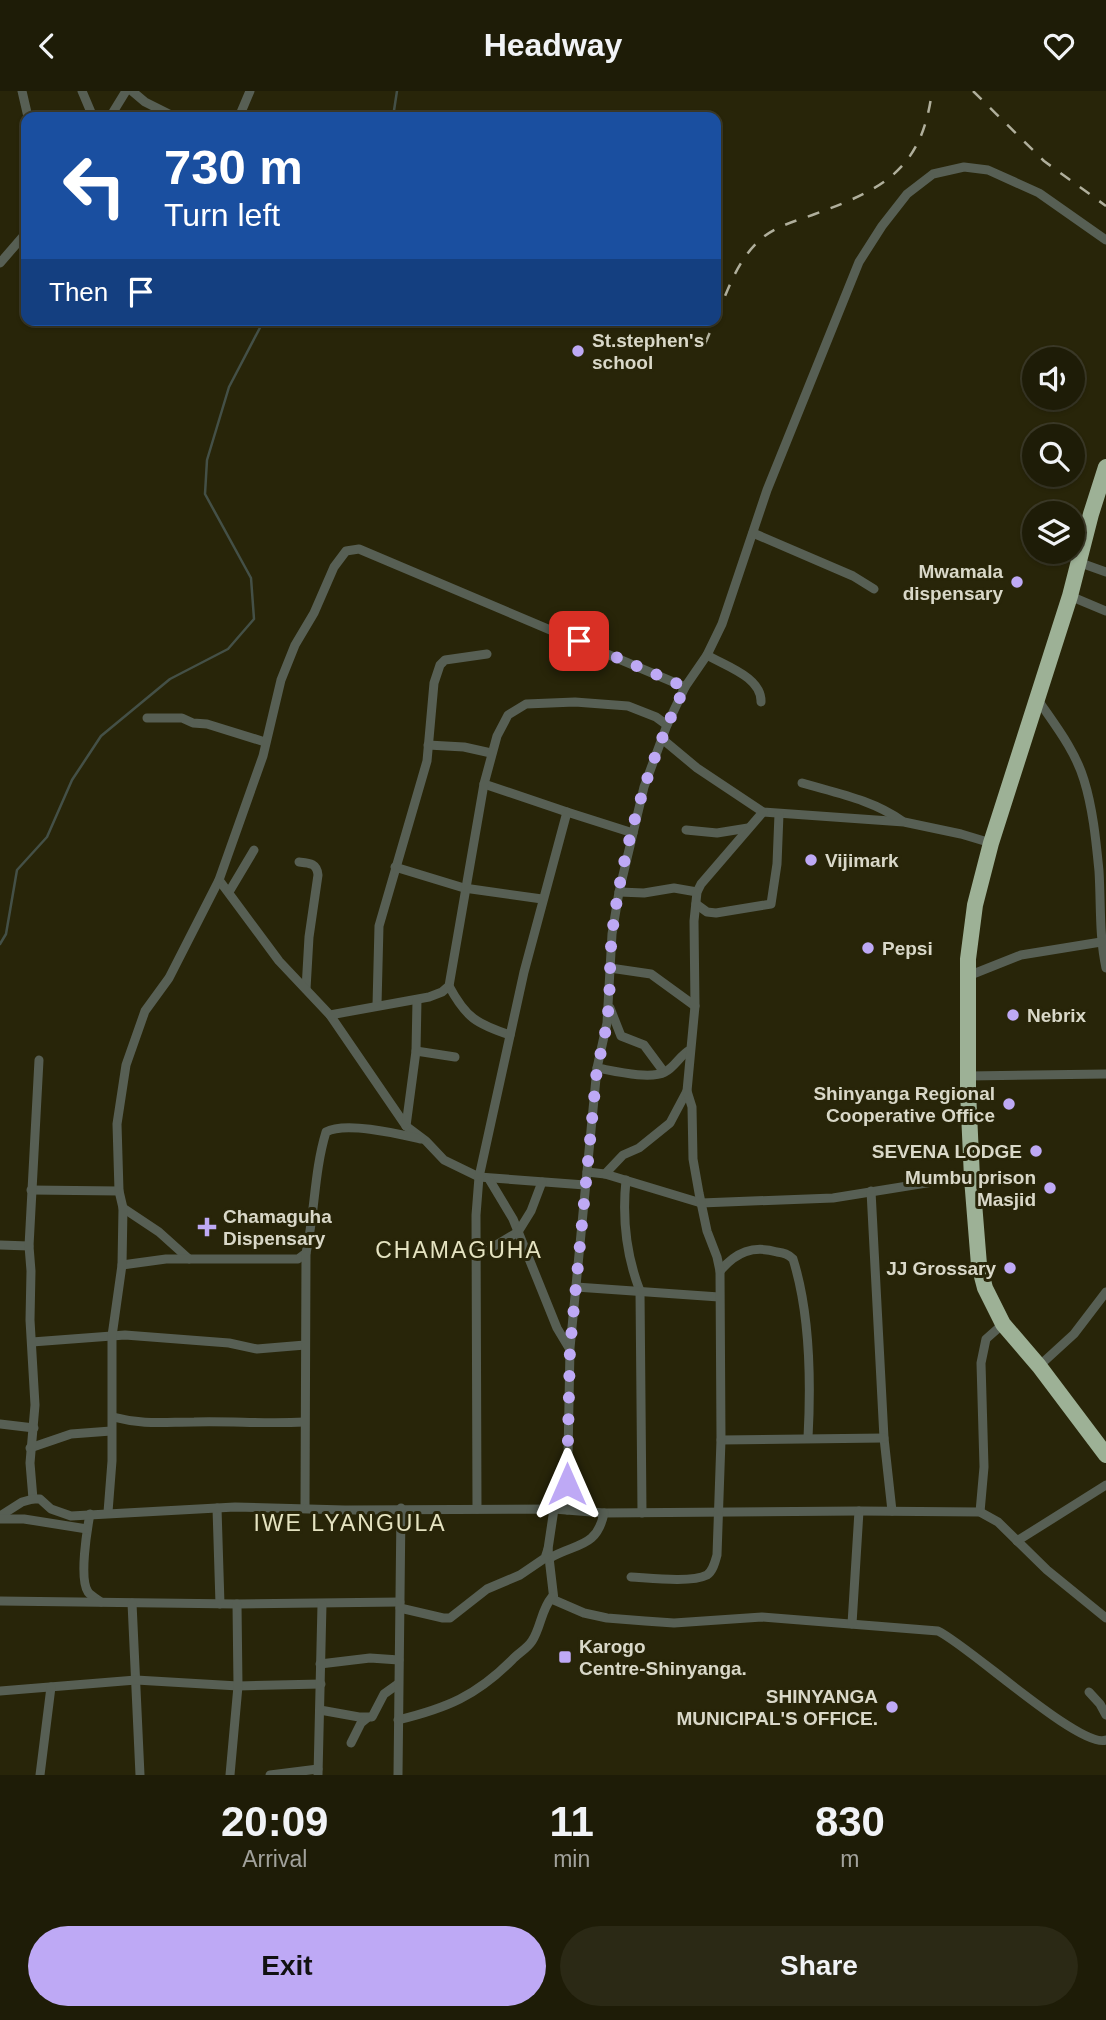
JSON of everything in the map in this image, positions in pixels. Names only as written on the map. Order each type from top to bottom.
[{"type":"highway","points":[[1085,538],[1106,467]]},
{"type":"highway","points":[[1078,564],[1038,700],[990,843],[975,905],[969,939],[968,1076],[972,1178],[979,1265],[985,1288],[1003,1324],[1106,1455]]},
{"type":"street","points":[[22,91],[27,112]]},
{"type":"street","points":[[82,91],[91,112]]},
{"type":"street","points":[[113,112],[126,91]]},
{"type":"street","points":[[132,91],[145,102],[165,112]]},
{"type":"street","points":[[241,112],[247,92]]},
{"type":"street","points":[[567,1510],[570,1348],[597,1068],[607,1023],[619,892],[644,787],[661,738],[685,687],[707,655],[722,624],[767,490],[859,262],[894,209],[917,185],[933,174],[952,168],[972,167],[988,170],[1039,193],[1106,240]]},
{"type":"street","points":[[0,263],[21,240]]},
{"type":"street","points":[[753,533],[853,576],[874,589]]},
{"type":"street","points":[[108,1512],[112,1475],[112,1336],[121,1265],[123,1208],[117,1124],[126,1065],[145,1011],[169,978],[219,880],[249,798],[276,692],[295,645],[314,613],[334,567],[346,551],[359,549],[685,687]]},
{"type":"street","points":[[1084,564],[1106,572]]},
{"type":"street","points":[[1070,596],[1106,611]]},
{"type":"street","points":[[377,1005],[379,926],[427,761],[433,694],[440,665],[451,659],[487,654]]},
{"type":"street","points":[[707,655],[756,684],[761,702]]},
{"type":"street","points":[[1038,700],[1058,728],[1084,778],[1095,833],[1103,910],[1101,942],[1106,968]]},
{"type":"street","points":[[510,1035],[472,1019],[465,1013],[449,986],[484,784],[491,753],[508,715],[526,705],[575,702],[628,706],[656,717],[667,725]]},
{"type":"street","points":[[147,718],[182,718],[265,742]]},
{"type":"street","points":[[661,738],[697,768],[763,812],[904,821],[990,843]]},
{"type":"street","points":[[428,745],[447,745],[491,753]]},
{"type":"street","points":[[802,783],[863,801],[904,821]]},
{"type":"street","points":[[484,784],[633,833]]},
{"type":"street","points":[[673,1121],[687,1091],[691,1069],[697,892],[763,812]]},
{"type":"street","points":[[477,1509],[476,1257],[479,1177],[542,899],[567,813]]},
{"type":"street","points":[[696,904],[707,912],[716,913],[771,904],[777,864],[779,814]]},
{"type":"street","points":[[686,830],[717,832],[748,828]]},
{"type":"street","points":[[229,892],[254,851]]},
{"type":"street","points":[[299,862],[314,865],[318,875],[309,937],[306,989]]},
{"type":"street","points":[[395,867],[464,888],[542,899]]},
{"type":"street","points":[[219,880],[279,961],[330,1015],[406,1126],[426,1141],[444,1160],[456,1168],[489,1179],[585,1185]]},
{"type":"street","points":[[619,892],[644,893],[674,888],[697,892]]},
{"type":"street","points":[[968,976],[1021,955],[1101,942]]},
{"type":"street","points":[[610,968],[651,974],[695,1006]]},
{"type":"street","points":[[330,1015],[417,1000],[435,995],[449,986]]},
{"type":"street","points":[[406,1126],[416,1051],[417,1000]]},
{"type":"street","points":[[609,1003],[621,1036],[644,1045],[664,1072]]},
{"type":"street","points":[[597,1068],[656,1075],[664,1072],[690,1050]]},
{"type":"street","points":[[416,1051],[455,1056]]},
{"type":"street","points":[[33,1499],[30,1448],[34,1428],[29,1246],[39,1060]]},
{"type":"street","points":[[968,1076],[1106,1074]]},
{"type":"street","points":[[631,1577],[678,1578],[709,1573],[717,1555],[721,1440],[720,1271],[701,1203],[693,1159],[692,1111],[687,1091]]},
{"type":"street","points":[[605,1174],[619,1159],[692,1111]]},
{"type":"street","points":[[305,1509],[306,1253],[319,1157],[326,1132],[336,1128],[382,1131],[426,1141]]},
{"type":"street","points":[[587,1172],[605,1174],[701,1203],[819,1199],[972,1178]]},
{"type":"street","points":[[489,1179],[528,1252],[558,1328],[570,1348]]},
{"type":"street","points":[[626,1180],[625,1241],[640,1291],[642,1513]]},
{"type":"street","points":[[476,1257],[518,1232],[531,1211],[542,1182]]},
{"type":"street","points":[[31,1190],[120,1191]]},
{"type":"street","points":[[872,1191],[884,1438],[892,1511]]},
{"type":"street","points":[[123,1208],[159,1232],[189,1259]]},
{"type":"street","points":[[0,1245],[29,1246]]},
{"type":"street","points":[[720,1271],[735,1257],[751,1249],[788,1254],[793,1259],[809,1359],[808,1438]]},
{"type":"street","points":[[121,1265],[152,1259],[294,1260],[306,1253]]},
{"type":"street","points":[[576,1287],[719,1297]]},
{"type":"street","points":[[1039,1367],[1074,1334],[1106,1291]]},
{"type":"street","points":[[980,1512],[984,1467],[981,1363],[986,1339],[1003,1324]]},
{"type":"street","points":[[32,1342],[136,1335],[265,1349],[305,1345]]},
{"type":"street","points":[[113,1416],[166,1424],[304,1422]]},
{"type":"street","points":[[0,1424],[34,1428]]},
{"type":"street","points":[[30,1448],[65,1435],[111,1431]]},
{"type":"street","points":[[721,1440],[884,1438]]},
{"type":"street","points":[[1017,1541],[1106,1485]]},
{"type":"street","points":[[0,1518],[22,1502],[33,1499],[40,1499],[58,1512],[71,1516],[217,1508],[554,1509],[604,1513],[980,1512],[998,1522],[1047,1570],[1106,1618]]},
{"type":"street","points":[[217,1508],[220,1604]]},
{"type":"street","points":[[398,1775],[401,1508]]},
{"type":"street","points":[[398,1720],[446,1707],[495,1677],[532,1640],[545,1606],[552,1597],[549,1554],[554,1509]]},
{"type":"street","points":[[852,1624],[859,1511]]},
{"type":"street","points":[[0,1601],[400,1605],[443,1618],[452,1617],[492,1585],[520,1575],[549,1554],[578,1546],[593,1537],[599,1532],[604,1513]]},
{"type":"street","points":[[87,1590],[87,1529],[90,1514]]},
{"type":"street","points":[[0,1518],[87,1529]]},
{"type":"street","points":[[87,1590],[102,1602]]},
{"type":"street","points":[[69,1603],[87,1590]]},
{"type":"street","points":[[552,1597],[561,1604],[607,1618],[674,1623],[762,1617],[938,1631],[951,1637],[996,1675],[1076,1731],[1096,1741],[1106,1740]]},
{"type":"street","points":[[132,1603],[140,1775]]},
{"type":"street","points":[[230,1775],[238,1686],[237,1604]]},
{"type":"street","points":[[270,1775],[318,1772],[322,1604]]},
{"type":"street","points":[[320,1664],[370,1658],[399,1660]]},
{"type":"street","points":[[0,1691],[136,1680],[238,1686],[321,1684]]},
{"type":"street","points":[[351,1743],[361,1723],[372,1717],[384,1694],[398,1684]]},
{"type":"street","points":[[40,1775],[51,1687]]},
{"type":"street","points":[[1089,1692],[1106,1715]]},
{"type":"street","points":[[320,1710],[367,1718]]},
{"type":"waterway","points":[[394,112],[397,91]]},
{"type":"waterway","points":[[0,944],[6,934],[17,870],[47,837],[72,780],[101,736],[170,679],[228,649],[254,619],[251,578],[205,494],[207,460],[229,387],[261,326]]},
{"type":"railway","points":[[721,306],[739,266],[767,234],[861,195],[895,173],[909,158],[919,140],[932,91]]},
{"type":"railway","points":[[973,91],[1044,161],[1106,206]]},
{"type":"railway","points":[[705,344],[712,326]]},
{"type":"place","name":"St.stephen's school","points":[[578,351]]},
{"type":"place","name":"Mwamala dispensary","points":[[1017,582]]},
{"type":"place","name":"Vijimark","points":[[811,860]]},
{"type":"place","name":"Pepsi","points":[[868,948]]},
{"type":"place","name":"Nebrix","points":[[1013,1015]]},
{"type":"place","name":"Shinyanga Regional Cooperative Office","points":[[1009,1104]]},
{"type":"place","name":"SEVENA LODGE","points":[[1036,1151]]},
{"type":"place","name":"Mumbu prison Masjid","points":[[1050,1188]]},
{"type":"place","name":"Chamaguha Dispensary","points":[[207,1227]]},
{"type":"place","name":"JJ Grossary","points":[[1010,1268]]},
{"type":"place","name":"Karogo Centre-Shinyanga.","points":[[565,1657]]},
{"type":"place","name":"SHINYANGA MUNICIPAL'S OFFICE.","points":[[892,1707]]},
{"type":"district","name":"CHAMAGUHA","points":[[459,1250]]},
{"type":"district","name":"IWE LYANGULA","points":[[350,1523]]},
{"type":"route","points":[[567,1484],[570,1348],[597,1068],[607,1023],[612,934],[644,787],[661,738],[685,687],[579,641]]}]
